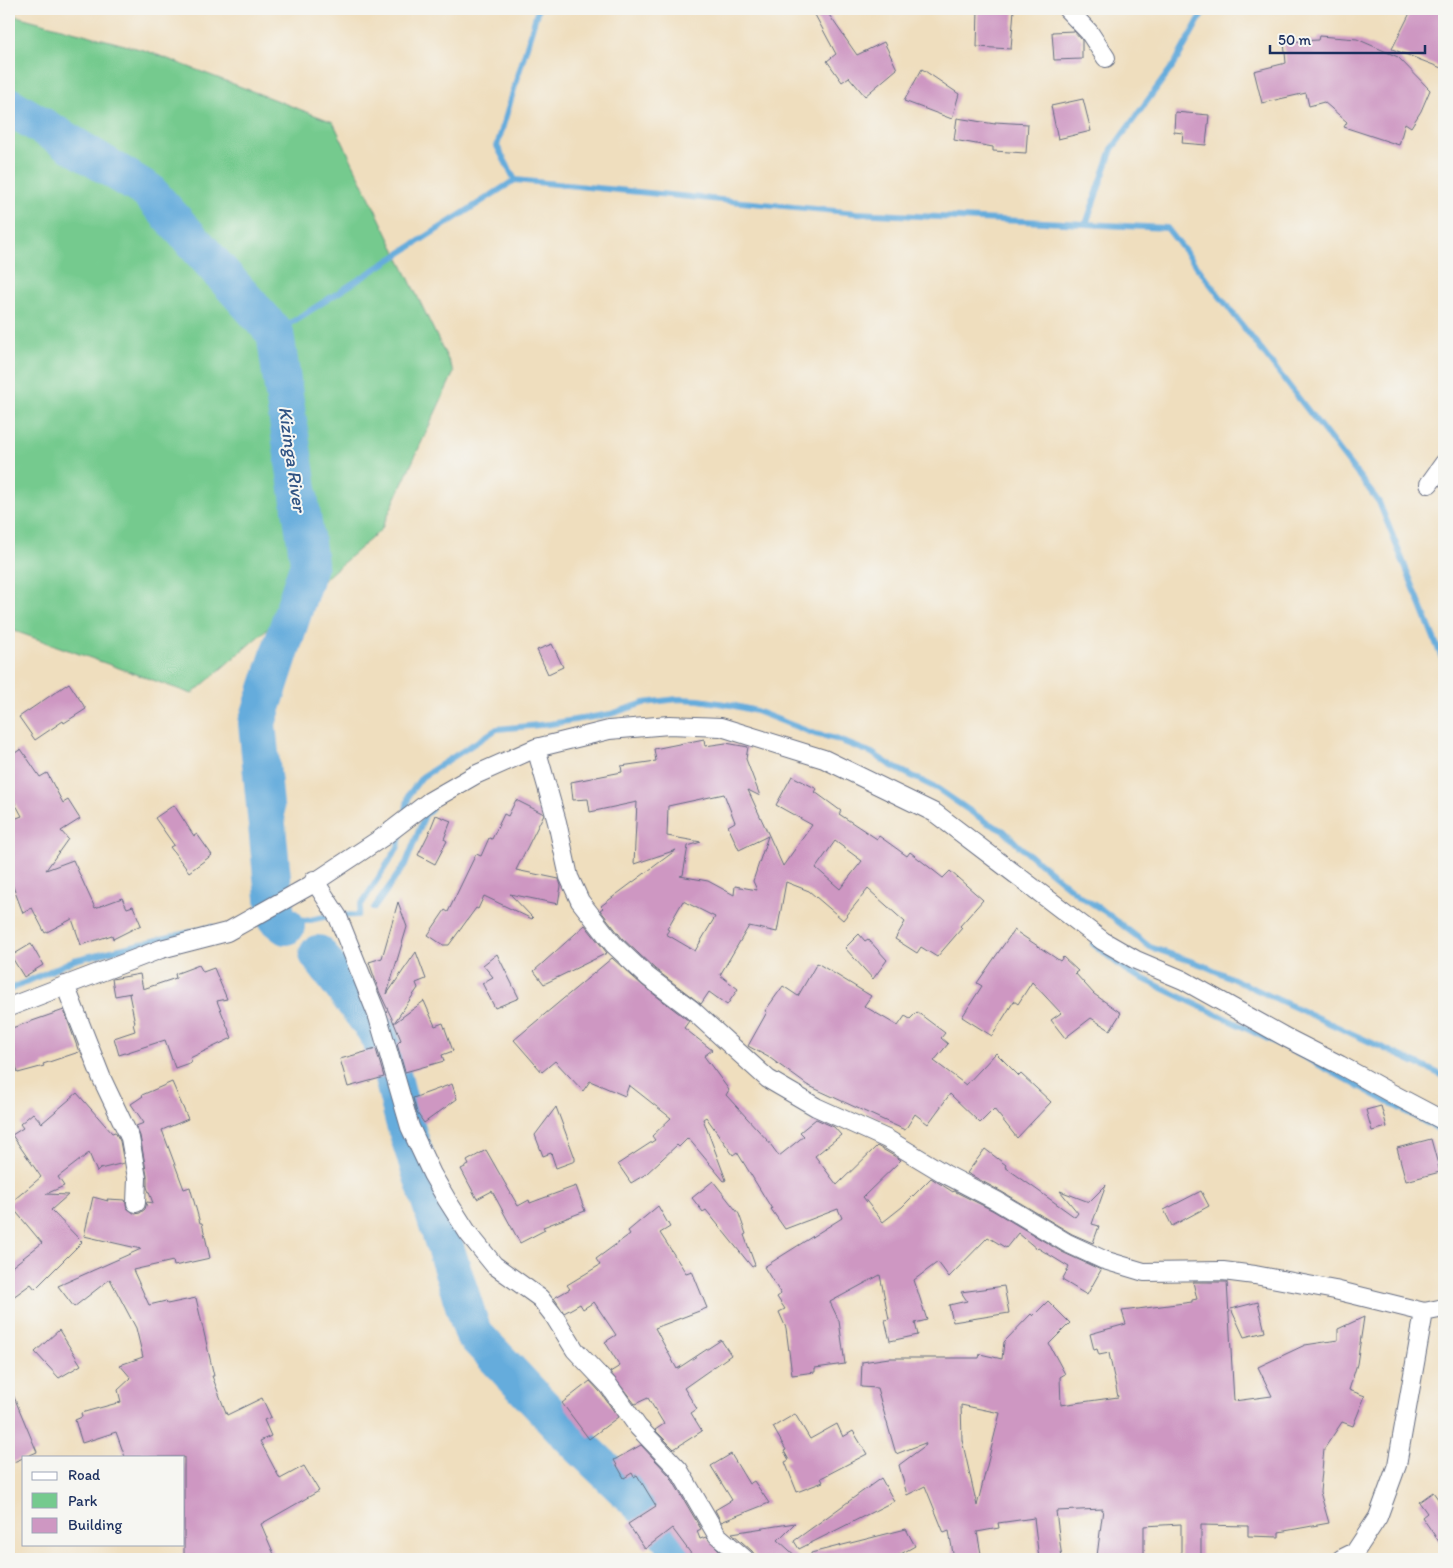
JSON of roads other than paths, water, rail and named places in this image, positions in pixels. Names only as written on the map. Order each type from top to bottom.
[{"type":"street","points":[[1067,9],[1089,32],[1106,58]]},
{"type":"street","points":[[1429,484],[1444,463]]},
{"type":"street","points":[[9,1007],[162,949],[226,932],[312,883],[383,837],[430,801],[475,775],[536,748],[609,730],[669,725],[721,728],[824,759],[935,813],[1103,941],[1136,960],[1183,980],[1287,1038],[1444,1121]]},
{"type":"street","points":[[536,748],[557,822],[569,877],[580,901],[614,945],[642,971],[691,1009],[768,1079],[816,1107],[887,1139],[1067,1243],[1104,1260],[1144,1272],[1223,1271],[1255,1275],[1335,1290],[1424,1312],[1444,1308]]},
{"type":"street","points":[[312,883],[338,917],[378,1017],[410,1127],[432,1174],[468,1233],[494,1265],[540,1298],[554,1316],[575,1350],[609,1386],[638,1427],[680,1470],[717,1535],[745,1559]]},
{"type":"street","points":[[65,985],[98,1072],[130,1138],[137,1178],[136,1203]]},
{"type":"street","points":[[1341,1559],[1355,1552],[1378,1517],[1397,1465],[1424,1312]]},
{"type":"waterway","points":[[515,180],[497,146],[538,9]]},
{"type":"waterway","points":[[1086,224],[1112,149],[1175,63],[1205,9]]},
{"type":"waterway","name":"Kizinga River","points":[[9,106],[148,191],[275,333],[309,563],[257,723],[276,918],[286,926]]},
{"type":"waterway","points":[[275,333],[515,180],[856,213],[1167,228],[1379,502],[1444,663]]},
{"type":"waterway","points":[[405,815],[409,794],[422,777],[497,729],[550,724],[611,714],[644,703],[678,699],[699,700],[756,711],[815,734],[836,739],[872,753],[890,765],[938,789],[986,822],[1004,831],[1019,846],[1080,896],[1104,911],[1150,947],[1205,966],[1444,1076]]},
{"type":"waterway","points":[[374,908],[406,863],[425,815],[431,810]]},
{"type":"waterway","points":[[261,919],[276,918],[306,921],[328,916],[358,915],[361,905],[398,847],[402,827]]},
{"type":"waterway","points":[[9,990],[74,960],[212,927]]},
{"type":"waterway","points":[[1093,944],[1127,971],[1295,1052],[1444,1132]]},
{"type":"waterway","points":[[318,954],[377,1032],[390,1066],[404,1121],[473,1333],[574,1440],[655,1518],[677,1547],[690,1559]]}]
